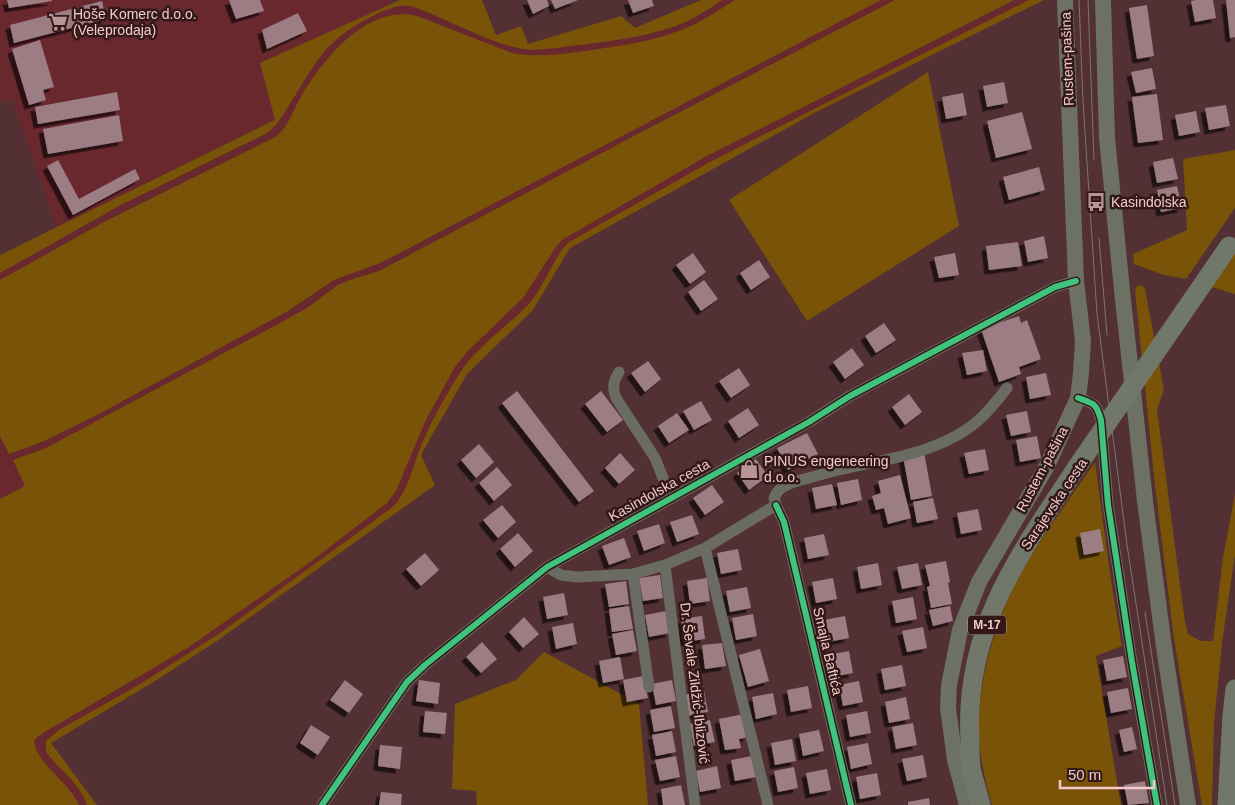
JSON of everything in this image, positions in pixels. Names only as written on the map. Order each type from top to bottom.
[{"type":"main road","name":"Rustem-pašina","points":[[967,805],[955,760],[948,708],[949,685],[960,630],[979,582],[1047,466],[1078,398],[1083,353],[1076,281],[1065,0]]},
{"type":"main road","points":[[1103,0],[1108,148],[1144,501],[1188,805]]},
{"type":"main road","name":"Sarajevska cesta","points":[[981,805],[971,768],[969,714],[978,655],[988,621],[1003,585],[1026,544],[1232,242]]},
{"type":"main road","points":[[1227,805],[1235,689]]},
{"type":"street","name":"Kasindolska cesta","points":[[322,805],[407,682],[425,664],[547,567],[810,422],[850,396],[1055,287],[1076,281]]},
{"type":"street","points":[[619,372],[614,380],[614,394],[655,458],[671,498]]},
{"type":"street","points":[[547,567],[561,575],[577,577],[633,574],[665,565],[705,548],[776,505],[774,498],[777,492],[785,486],[834,471],[921,452],[948,441],[985,416],[1007,388]]},
{"type":"street","points":[[1078,398],[1090,402],[1097,407],[1101,420],[1108,504],[1132,662],[1157,805]]},
{"type":"street","name":"Smajla Baftića","points":[[776,505],[784,522],[851,805]]},
{"type":"street","points":[[705,548],[768,805]]},
{"type":"street","name":"Dr. Ševale Zildžić-Iblizović","points":[[665,565],[695,805]]},
{"type":"street","points":[[633,574],[649,687]]},
{"type":"shaded area","points":[[0,0],[389,0],[391,4],[400,0],[482,0],[496,35],[521,26],[528,44],[621,16],[635,28],[701,0],[1044,0],[818,111],[570,248],[533,310],[467,374],[421,455],[435,485],[217,641],[152,683],[51,743],[97,805],[0,805],[0,255],[56,227],[12,100],[0,102]]},
{"type":"shaded area","points":[[400,0],[482,0],[496,35],[521,26],[528,44],[621,16],[635,28],[701,0],[722,0],[690,20],[661,31],[616,40],[538,50],[518,48],[491,40],[411,6],[400,6],[386,10],[344,33],[325,51],[278,121],[267,133],[119,206],[0,273],[0,255],[275,120],[260,63]]},
{"type":"shaded area","points":[[735,0],[881,0],[392,257],[334,280],[288,311],[97,415],[42,442],[9,454],[0,436],[0,280],[104,222],[275,137],[284,129],[302,95],[322,65],[349,37],[365,26],[381,18],[399,14],[417,16],[512,53],[548,55],[611,47],[664,36],[707,18]]},
{"type":"shaded area","points":[[895,0],[1014,0],[705,157],[562,240],[523,298],[468,351],[455,367],[425,422],[396,491],[387,503],[309,563],[189,647],[38,736],[34,741],[40,757],[68,788],[79,805],[0,805],[0,499],[25,486],[13,460],[46,448],[280,323],[307,308],[338,285],[379,271]]},
{"type":"shaded area","points":[[1029,0],[1044,0],[818,111],[570,248],[533,310],[467,374],[421,455],[435,485],[217,641],[152,683],[51,743],[97,805],[87,805],[74,783],[46,752],[46,741],[59,730],[142,683],[220,633],[394,506],[406,486],[432,422],[465,365],[483,345],[532,300],[558,255],[569,242],[708,163]]},
{"type":"shaded area","points":[[928,72],[959,226],[807,321],[729,200]]},
{"type":"shaded area","points":[[1235,150],[1235,208],[1186,279],[1164,275],[1134,264],[1133,254],[1187,230],[1183,159]]},
{"type":"shaded area","points":[[1235,254],[1235,294],[1212,287]]},
{"type":"shaded area","points":[[1138,285],[1143,286],[1145,289],[1164,390],[1157,409],[1185,622],[1188,634],[1201,641],[1213,641],[1223,558],[1235,494],[1235,555],[1222,643],[1214,723],[1212,805],[1202,805],[1174,639],[1155,486],[1135,290]]},
{"type":"shaded area","points":[[1095,462],[1122,646],[1096,656],[1121,805],[992,805],[982,763],[979,727],[983,682],[994,636],[1011,593],[1029,559]]},
{"type":"shaded area","points":[[544,652],[639,704],[648,805],[477,805],[476,791],[452,789],[455,704],[516,680]]},
{"type":"building","points":[[7,0],[52,0],[52,1],[9,8]]},
{"type":"building","points":[[229,0],[260,0],[264,11],[236,19]]},
{"type":"building","points":[[527,0],[547,0],[549,6],[533,14]]},
{"type":"building","points":[[551,0],[578,0],[555,9]]},
{"type":"building","points":[[628,0],[652,0],[654,6],[633,13]]},
{"type":"building","points":[[1213,0],[1216,18],[1195,22],[1191,1]]},
{"type":"building","points":[[1226,0],[1235,0],[1235,37],[1230,38]]},
{"type":"building","name":"Hoše Komerc d.o.o. (Veleprodaja)","points":[[102,1],[106,19],[14,43],[10,25]]},
{"type":"building","points":[[1147,5],[1154,56],[1137,59],[1129,8]]},
{"type":"building","points":[[298,13],[307,31],[267,49],[262,30]]},
{"type":"building","points":[[40,40],[54,87],[43,90],[46,100],[29,105],[12,49]]},
{"type":"building","points":[[1152,68],[1156,89],[1136,93],[1131,72]]},
{"type":"building","points":[[1004,82],[1008,103],[987,107],[983,86]]},
{"type":"building","points":[[117,92],[120,110],[38,124],[35,107]]},
{"type":"building","points":[[963,93],[967,115],[946,119],[942,97]]},
{"type":"building","points":[[1157,94],[1163,140],[1138,143],[1132,97]]},
{"type":"building","points":[[1226,105],[1230,126],[1209,130],[1205,108]]},
{"type":"building","points":[[1196,111],[1200,132],[1179,136],[1175,115]]},
{"type":"building","points":[[1022,112],[1032,149],[996,158],[987,121]]},
{"type":"building","points":[[119,115],[123,141],[48,154],[43,129]]},
{"type":"building","points":[[1173,158],[1178,179],[1157,183],[1153,162]]},
{"type":"building","points":[[58,160],[79,199],[135,169],[140,179],[73,215],[47,166]]},
{"type":"building","points":[[1039,167],[1045,190],[1009,200],[1003,177]]},
{"type":"building","points":[[1177,186],[1182,208],[1161,212],[1157,190]]},
{"type":"building","points":[[1044,236],[1048,258],[1028,262],[1024,241]]},
{"type":"building","points":[[1018,242],[1022,266],[989,270],[986,246]]},
{"type":"building","points":[[693,253],[706,272],[690,284],[676,265]]},
{"type":"building","points":[[955,253],[959,275],[939,278],[934,257]]},
{"type":"building","points":[[759,260],[770,277],[751,290],[740,273]]},
{"type":"building","points":[[704,280],[718,299],[701,311],[688,292]]},
{"type":"building","points":[[1019,316],[1021,323],[1027,320],[1041,359],[1019,367],[1021,374],[999,382],[981,329]]},
{"type":"building","points":[[884,323],[896,340],[876,353],[865,336]]},
{"type":"building","points":[[852,348],[864,365],[845,379],[833,362]]},
{"type":"building","points":[[983,350],[987,371],[967,375],[962,353]]},
{"type":"building","points":[[648,361],[661,379],[645,392],[631,373]]},
{"type":"building","points":[[739,368],[750,385],[731,398],[719,381]]},
{"type":"building","points":[[1046,373],[1051,395],[1030,399],[1026,377]]},
{"type":"building","points":[[517,391],[594,491],[579,502],[502,403]]},
{"type":"building","points":[[601,391],[623,420],[607,432],[585,404]]},
{"type":"building","points":[[909,394],[922,412],[905,425],[892,407]]},
{"type":"building","points":[[701,401],[712,420],[694,430],[683,411]]},
{"type":"building","points":[[748,408],[759,425],[739,438],[728,421]]},
{"type":"building","points":[[1027,411],[1031,432],[1011,436],[1006,415]]},
{"type":"building","points":[[677,413],[689,430],[669,443],[658,426]]},
{"type":"building","points":[[807,433],[818,454],[788,470],[777,448]]},
{"type":"building","points":[[1037,436],[1041,458],[1020,462],[1016,440]]},
{"type":"building","points":[[479,444],[494,462],[476,478],[461,460]]},
{"type":"building","points":[[985,449],[989,470],[969,474],[964,453]]},
{"type":"building","points":[[924,452],[928,474],[907,478],[903,456]]},
{"type":"building","points":[[620,453],[635,470],[619,484],[605,468]]},
{"type":"building","points":[[756,459],[768,476],[749,490],[737,473]]},
{"type":"building","points":[[497,467],[512,485],[494,501],[479,483]]},
{"type":"building","points":[[928,474],[932,496],[911,500],[907,478]]},
{"type":"building","points":[[900,475],[911,518],[888,524],[884,508],[876,510],[872,496],[881,493],[878,481]]},
{"type":"building","points":[[858,479],[862,500],[841,505],[837,483]]},
{"type":"building","points":[[832,484],[837,505],[816,509],[812,488]]},
{"type":"building","points":[[712,485],[724,502],[705,515],[693,498]]},
{"type":"building","points":[[933,498],[938,519],[917,523],[913,502]]},
{"type":"building","points":[[502,505],[516,522],[498,538],[483,520]]},
{"type":"building","points":[[978,509],[982,530],[961,534],[957,513]]},
{"type":"building","points":[[692,515],[699,534],[677,542],[670,522]]},
{"type":"building","points":[[659,524],[665,543],[644,551],[637,531]]},
{"type":"building","points":[[1100,529],[1104,551],[1084,555],[1080,533]]},
{"type":"building","points":[[518,533],[533,551],[515,567],[500,549]]},
{"type":"building","points":[[824,534],[829,555],[808,559],[804,538]]},
{"type":"building","points":[[624,538],[631,557],[609,565],[602,546]]},
{"type":"building","points":[[738,549],[742,570],[721,574],[717,553]]},
{"type":"building","points":[[425,553],[439,570],[421,586],[406,569]]},
{"type":"building","points":[[946,561],[952,604],[931,608],[927,587],[930,586],[925,565]]},
{"type":"building","points":[[878,563],[882,585],[861,589],[857,567]]},
{"type":"building","points":[[918,563],[922,585],[902,589],[897,567]]},
{"type":"building","points":[[660,575],[663,598],[643,601],[639,578]]},
{"type":"building","points":[[707,578],[710,601],[690,604],[687,581]]},
{"type":"building","points":[[833,578],[837,599],[816,603],[812,582]]},
{"type":"building","points":[[626,581],[629,604],[609,607],[605,584]]},
{"type":"building","points":[[747,587],[751,608],[730,612],[726,591]]},
{"type":"building","points":[[564,593],[568,615],[547,619],[543,597]]},
{"type":"building","points":[[913,597],[917,619],[896,623],[892,601]]},
{"type":"building","points":[[629,606],[633,629],[612,632],[609,609]]},
{"type":"building","points":[[950,606],[953,621],[933,626],[929,610]]},
{"type":"building","points":[[666,611],[670,633],[649,637],[645,615]]},
{"type":"building","points":[[753,614],[757,636],[736,640],[732,618]]},
{"type":"building","points":[[702,616],[705,639],[684,642],[681,619]]},
{"type":"building","points":[[845,616],[849,638],[828,642],[824,620]]},
{"type":"building","points":[[524,617],[539,634],[523,648],[509,632]]},
{"type":"building","points":[[573,623],[577,644],[556,649],[552,627]]},
{"type":"building","points":[[923,627],[927,648],[907,652],[902,631]]},
{"type":"building","points":[[633,630],[637,651],[616,655],[612,634]]},
{"type":"building","points":[[482,642],[497,659],[481,673],[466,657]]},
{"type":"building","points":[[722,643],[726,666],[705,669],[702,645]]},
{"type":"building","points":[[760,649],[769,681],[748,687],[739,655]]},
{"type":"building","points":[[849,651],[853,673],[832,677],[828,655]]},
{"type":"building","points":[[1123,656],[1127,677],[1107,681],[1103,660]]},
{"type":"building","points":[[620,657],[624,679],[603,683],[599,661]]},
{"type":"building","points":[[902,665],[906,686],[885,690],[881,669]]},
{"type":"building","points":[[643,676],[648,698],[627,702],[623,680]]},
{"type":"building","points":[[345,680],[363,694],[349,713],[330,700]]},
{"type":"building","points":[[419,680],[440,683],[438,704],[416,701]]},
{"type":"building","points":[[672,680],[676,701],[656,705],[652,684]]},
{"type":"building","points":[[859,681],[863,702],[843,706],[839,685]]},
{"type":"building","points":[[808,686],[812,708],[791,712],[787,690]]},
{"type":"building","points":[[1128,688],[1132,709],[1111,713],[1107,692]]},
{"type":"building","points":[[704,691],[708,712],[687,716],[683,695]]},
{"type":"building","points":[[773,693],[777,714],[756,719],[752,697]]},
{"type":"building","points":[[906,697],[910,719],[889,723],[885,702]]},
{"type":"building","points":[[671,706],[675,728],[654,732],[650,710]]},
{"type":"building","points":[[425,711],[447,713],[445,734],[423,732]]},
{"type":"building","points":[[867,711],[871,733],[850,737],[846,715]]},
{"type":"building","points":[[744,714],[748,737],[739,739],[741,748],[725,750],[719,719]]},
{"type":"building","points":[[710,720],[715,742],[694,746],[690,724]]},
{"type":"building","points":[[913,723],[917,745],[896,749],[892,727]]},
{"type":"building","points":[[311,725],[330,737],[318,755],[300,743]]},
{"type":"building","points":[[1132,727],[1137,749],[1124,752],[1119,730]]},
{"type":"building","points":[[819,730],[824,751],[803,756],[799,734]]},
{"type":"building","points":[[672,731],[676,752],[656,756],[652,735]]},
{"type":"building","points":[[792,739],[796,761],[775,765],[771,743]]},
{"type":"building","points":[[868,743],[872,764],[851,769],[847,747]]},
{"type":"building","points":[[380,745],[402,747],[400,769],[378,766]]},
{"type":"building","points":[[923,755],[927,777],[907,781],[902,759]]},
{"type":"building","points":[[676,756],[680,777],[660,781],[655,760]]},
{"type":"building","points":[[752,756],[756,777],[735,781],[731,760]]},
{"type":"building","points":[[717,766],[721,788],[700,792],[696,771]]},
{"type":"building","points":[[794,767],[798,788],[778,792],[774,771]]},
{"type":"building","points":[[827,769],[831,790],[810,794],[806,773]]},
{"type":"building","points":[[877,773],[881,795],[860,799],[856,777]]},
{"type":"building","points":[[1145,781],[1149,803],[1128,805],[1124,785]]},
{"type":"building","points":[[681,785],[685,805],[663,805],[661,789]]},
{"type":"building","points":[[381,792],[402,794],[401,805],[379,805]]},
{"type":"building","points":[[929,798],[930,805],[908,805],[908,802]]},
{"type":"tram line","points":[[1079,0],[1083,102],[1097,314],[1127,545],[1167,805]]},
{"type":"tram line","points":[[1088,0],[1094,160]]},
{"type":"tram line","points":[[1099,238],[1107,335]]},
{"type":"tram line","points":[[1145,612],[1175,805]]},
{"type":"cycle path","points":[[322,805],[407,682],[425,665],[547,567],[809,422],[850,396],[1055,287],[1076,281]]},
{"type":"cycle path","points":[[1078,398],[1094,405],[1098,410],[1101,420],[1108,504],[1132,662],[1157,805]]},
{"type":"cycle path","points":[[776,505],[784,522],[851,805]]},
{"type":"place","name":"Hoše Komerc d.o.o. (Veleprodaja)","points":[[58,22]]},
{"type":"place","name":"Kasindolska","points":[[1096,202]]},
{"type":"place","name":"PINUS engeneering d.o.o.","points":[[749,469]]}]
